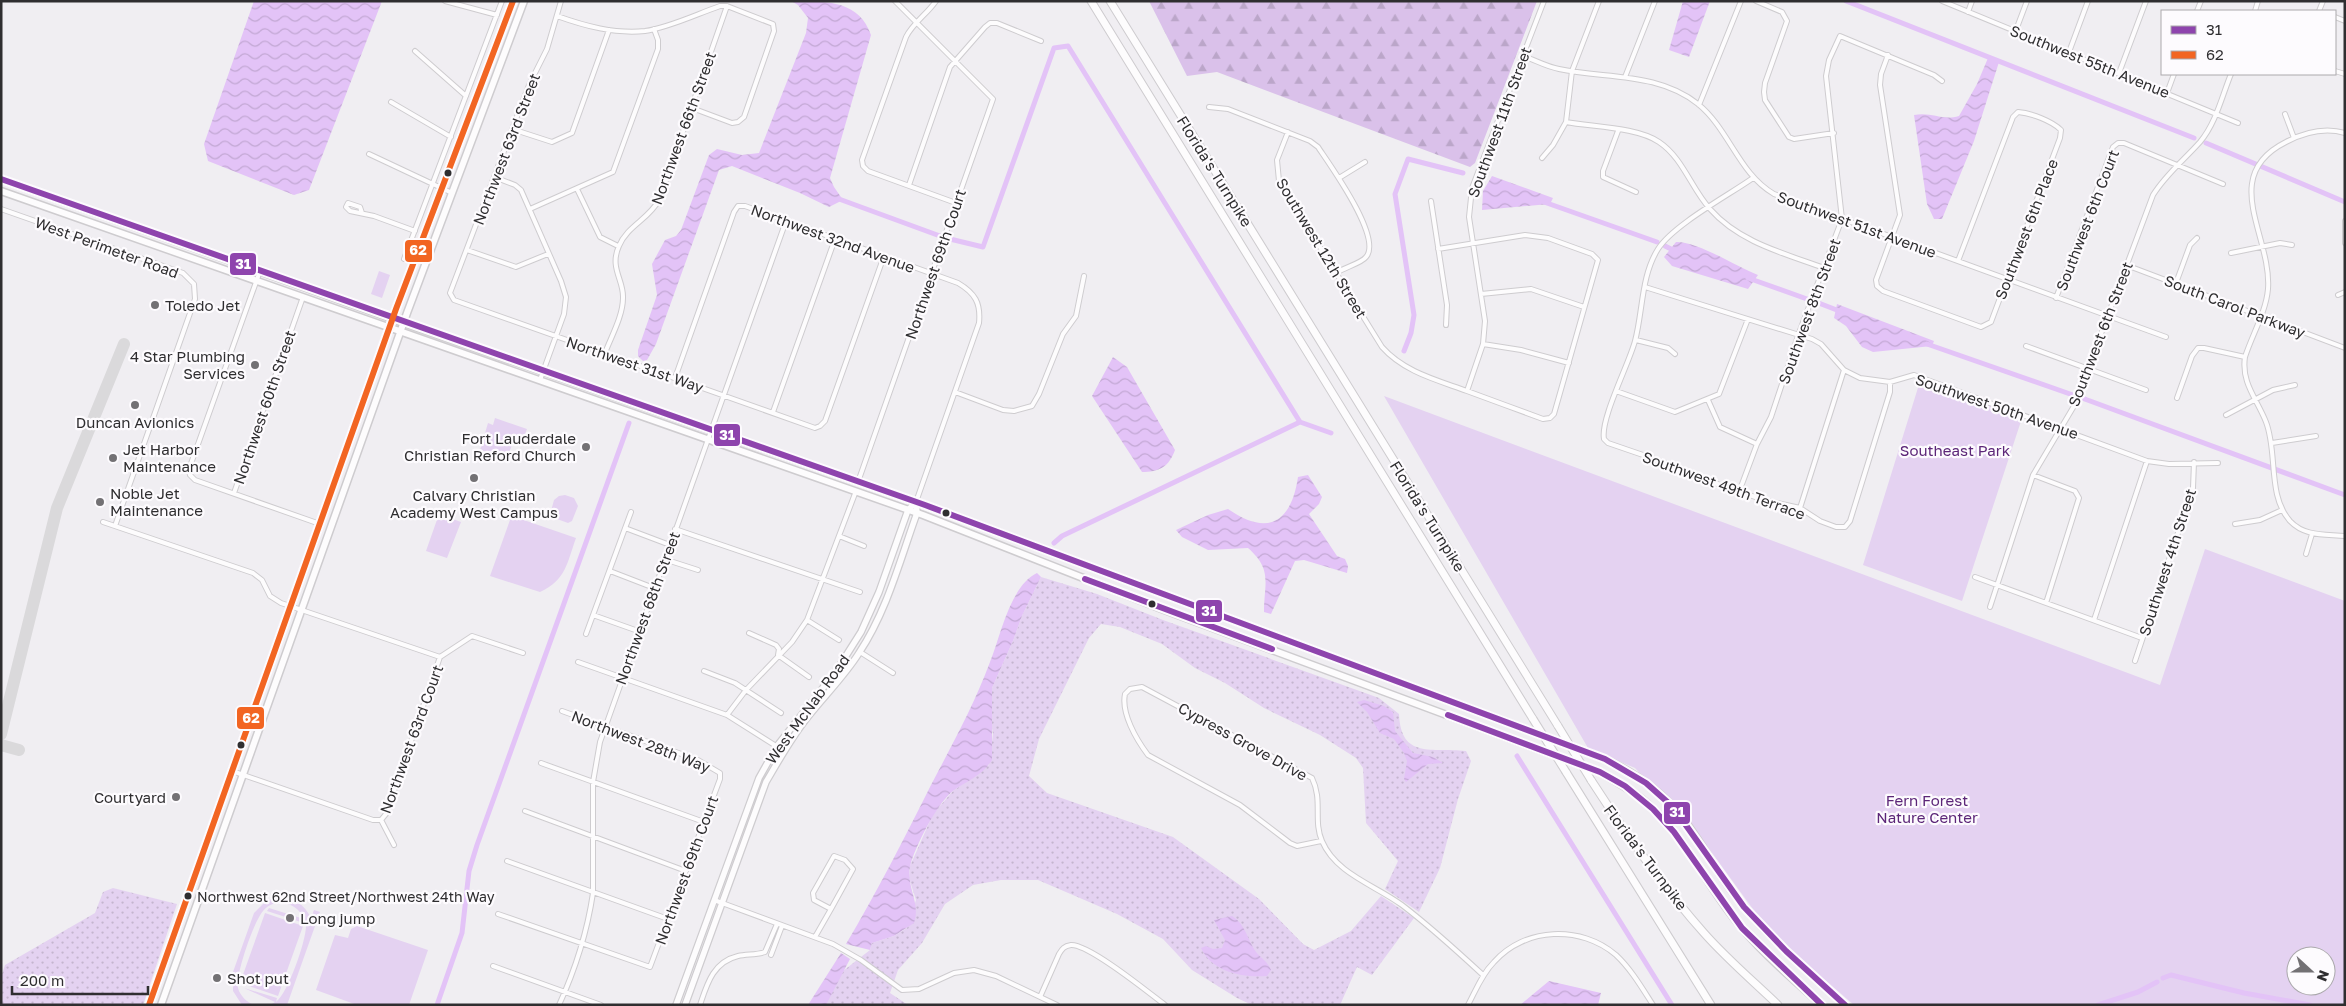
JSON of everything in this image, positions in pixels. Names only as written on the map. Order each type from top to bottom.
[{"type":"highway","name":"Florida's Turnpike","points":[[1091,1],[1711,1005]]},
{"type":"highway","name":"Florida's Turnpike","points":[[1110,1],[1623,830],[1663,884],[1705,934],[1778,1005]]},
{"type":"main road","points":[[149,1005],[390,327],[513,1]]},
{"type":"main road","points":[[161,1005],[404,322],[524,1]]},
{"type":"main road","points":[[1,179],[393,319],[916,502],[1623,767],[1668,801],[1686,823],[1732,891],[1754,917],[1786,951],[1845,1005]]},
{"type":"main road","points":[[1,191],[856,491],[1162,609],[1600,772],[1625,786],[1653,809],[1674,832],[1742,928],[1776,964],[1822,1005]]},
{"type":"main road","name":"West McNab Road","points":[[676,1005],[759,778],[777,746],[837,670],[861,632],[879,592],[908,510],[916,502]]},
{"type":"main road","name":"West McNab Road","points":[[685,1005],[759,800],[784,751],[860,652],[878,618],[916,513],[916,502]]},
{"type":"main road","points":[[1302,660],[1306,647]]},
{"type":"street","points":[[445,1],[497,15]]},
{"type":"street","points":[[404,259],[502,1]]},
{"type":"street","name":"Northwest 63rd Street","points":[[451,297],[450,293],[512,128],[529,85],[547,49],[561,1]]},
{"type":"street","points":[[895,1],[954,60]]},
{"type":"street","points":[[936,1],[918,22],[910,28],[862,160],[863,166],[868,171],[956,203]]},
{"type":"street","name":"Southwest 11th Street","points":[[1467,391],[1483,344],[1485,321],[1469,217],[1472,188],[1544,1]]},
{"type":"street","points":[[1542,158],[1556,140],[1566,122],[1572,71],[1599,1]]},
{"type":"street","points":[[1625,77],[1655,1]]},
{"type":"street","points":[[1699,105],[1741,1]]},
{"type":"street","points":[[1756,1],[1782,12],[1786,16],[1787,22],[1765,83],[1765,100],[1789,137],[1794,139],[1834,133]]},
{"type":"street","name":"Southwest 55th Avenue","points":[[1942,1],[2167,92],[2238,123]]},
{"type":"street","points":[[1968,12],[1972,1]]},
{"type":"street","points":[[2016,30],[2027,1]]},
{"type":"street","points":[[2069,52],[2088,1]]},
{"type":"street","points":[[2119,73],[2146,1]]},
{"type":"street","points":[[557,16],[586,26],[609,30],[654,29],[720,6],[727,6],[773,24],[774,31],[744,117],[738,122],[732,123],[692,108]]},
{"type":"street","name":"Northwest 66th Street","points":[[618,246],[629,230],[647,218],[660,200],[727,6]]},
{"type":"street","points":[[909,185],[954,60],[990,23],[998,24],[1041,41]]},
{"type":"street","points":[[530,209],[608,175],[616,166],[658,49],[658,40],[654,29]]},
{"type":"street","points":[[512,128],[552,142],[572,133],[609,30]]},
{"type":"street","name":"Southwest 8th Street","points":[[1740,492],[1757,444],[1771,417],[1799,333],[1842,219],[1834,133],[1826,76],[1830,60],[1840,36],[1888,56]]},
{"type":"street","points":[[415,51],[466,96]]},
{"type":"street","name":"Southwest 51st Avenue","points":[[1523,56],[1558,69],[1625,77],[1662,84],[1699,105],[1720,129],[1753,178],[1774,194],[2166,337]]},
{"type":"street","points":[[1892,238],[1900,215],[1900,201],[1880,86],[1881,74],[1888,56],[1934,75],[1942,81]]},
{"type":"street","name":"Northwest 69th Court","points":[[858,482],[993,99],[954,60]]},
{"type":"street","points":[[2167,92],[2174,75]]},
{"type":"street","name":"Southwest 6th Street","points":[[1990,607],[2033,475],[2074,406],[2153,195],[2176,164],[2200,141],[2216,113],[2231,75]]},
{"type":"street","points":[[391,102],[451,137]]},
{"type":"street","points":[[1209,107],[1228,109],[1310,141],[1318,147],[1360,213],[1366,228],[1369,251],[1362,261],[1351,264],[1336,273]]},
{"type":"street","name":"Southwest 6th Place","points":[[1892,238],[1876,280],[1877,286],[1883,291],[1980,327],[1986,326],[1991,322],[2060,138],[2061,130],[2024,113],[2018,112],[2013,117],[1958,261]]},
{"type":"street","points":[[2285,114],[2294,138]]},
{"type":"street","points":[[1566,122],[1638,133],[1658,142],[1674,155],[1709,208],[1742,236],[1824,268]]},
{"type":"street","points":[[2345,133],[2321,130],[2294,138],[2274,148],[2263,159],[2257,170],[2252,184],[2252,201],[2268,281],[2266,298],[2245,357],[2244,378],[2266,421],[2272,443],[2275,474],[2282,510],[2295,525],[2312,534],[2345,536]]},
{"type":"street","points":[[1618,131],[1603,171],[1603,177],[1636,192]]},
{"type":"street","name":"Southwest 12th Street","points":[[1288,132],[1277,160],[1279,182],[1382,347],[1392,358],[1406,367],[1467,391]]},
{"type":"street","name":"Southwest 6th Court","points":[[2056,298],[2113,147],[2118,143],[2124,143],[2176,164]]},
{"type":"street","points":[[369,154],[452,193]]},
{"type":"street","points":[[1339,178],[1364,162]]},
{"type":"street","points":[[2176,164],[2223,184]]},
{"type":"street","points":[[494,177],[519,187],[562,281],[566,297],[564,314],[540,380]]},
{"type":"street","points":[[1748,319],[1719,394],[1708,400],[1676,412],[1616,391],[1636,340],[1646,286],[1658,248],[1674,231],[1753,178]]},
{"type":"street","points":[[577,189],[600,238],[618,246],[616,274],[624,296],[605,353]]},
{"type":"street","points":[[1431,201],[1446,305],[1446,326]]},
{"type":"street","name":"Northwest 32nd Avenue","points":[[675,378],[734,212],[738,206],[745,206],[932,273],[969,289],[978,302]]},
{"type":"street","name":"West Perimeter Road","points":[[1,209],[182,273],[189,277],[195,286],[194,302],[115,526]]},
{"type":"street","points":[[362,213],[415,231]]},
{"type":"street","name":"Northwest 68th Street","points":[[559,1005],[583,944],[593,893],[593,782],[604,727],[786,221]]},
{"type":"street","points":[[2345,221],[2345,242]]},
{"type":"street","points":[[1438,249],[1525,234],[1548,238],[1592,254],[1598,260],[1554,414],[1550,418],[1543,419],[1467,391]]},
{"type":"street","points":[[2176,282],[2190,245],[2197,238]]},
{"type":"street","points":[[773,412],[835,239]]},
{"type":"street","points":[[2232,253],[2280,243],[2292,245]]},
{"type":"street","points":[[467,250],[516,267],[548,254]]},
{"type":"street","name":"Northwest 31st Way","points":[[451,297],[555,337],[815,428],[825,421],[884,256]]},
{"type":"street","name":"South Carol Parkway","points":[[2126,265],[2176,282],[2345,348]]},
{"type":"street","name":"Northwest 60th Street","points":[[260,271],[189,469],[190,475],[195,480],[234,493],[303,297]]},
{"type":"street","points":[[954,392],[1003,410],[1014,411],[1032,406],[1039,394],[1063,334],[1076,316],[1084,276]]},
{"type":"street","name":"Southwest 50th Avenue","points":[[1646,286],[1748,319],[1799,333],[1821,344],[1844,370],[1860,378],[1890,382],[1914,375],[2147,461],[2169,464],[2218,463]]},
{"type":"street","points":[[1481,294],[1531,289],[1584,307]]},
{"type":"street","points":[[2338,295],[2345,292]]},
{"type":"street","name":"West McNab Road","points":[[916,502],[979,322],[978,302]]},
{"type":"street","points":[[1636,340],[1668,348],[1675,354]]},
{"type":"street","points":[[1483,344],[1522,350],[1569,362]]},
{"type":"street","points":[[2026,346],[2146,390]]},
{"type":"street","points":[[2177,398],[2192,356],[2198,348],[2245,357]]},
{"type":"street","points":[[1800,508],[1844,370]]},
{"type":"street","name":"Southwest 49th Terrace","points":[[1616,391],[1603,435],[1608,443],[1678,467],[1740,492],[1800,508],[1820,521],[1836,527],[1845,527],[1850,521],[1853,512],[1890,392],[1890,382]]},
{"type":"street","points":[[2226,415],[2273,390],[2295,385]]},
{"type":"street","points":[[1708,400],[1720,427],[1757,444]]},
{"type":"street","points":[[2272,443],[2316,436]]},
{"type":"street","points":[[2094,620],[2147,461]]},
{"type":"street","name":"Southwest 4th Street","points":[[2135,661],[2192,488],[2194,462]]},
{"type":"street","points":[[2033,475],[2078,494],[2078,502],[2046,602]]},
{"type":"street","points":[[727,715],[746,690],[792,642],[807,620],[856,491]]},
{"type":"street","points":[[234,493],[320,524]]},
{"type":"street","points":[[2235,524],[2260,520],[2282,510]]},
{"type":"street","points":[[586,634],[631,512]]},
{"type":"street","points":[[103,522],[253,573],[262,580],[270,596],[292,606],[440,657],[472,636],[523,653]]},
{"type":"street","points":[[625,528],[670,545]]},
{"type":"street","points":[[676,529],[860,592]]},
{"type":"street","points":[[2306,554],[2312,534]]},
{"type":"street","points":[[839,536],[864,546]]},
{"type":"street","points":[[664,559],[698,570]]},
{"type":"street","points":[[610,571],[654,588]]},
{"type":"street","points":[[1975,577],[2142,638]]},
{"type":"street","points":[[593,614],[638,631]]},
{"type":"street","points":[[807,620],[838,640]]},
{"type":"street","points":[[749,634],[776,645],[779,650],[778,655]]},
{"type":"street","points":[[860,652],[893,673]]},
{"type":"street","points":[[778,655],[809,677]]},
{"type":"street","name":"Northwest 63rd Court","points":[[381,820],[386,814],[440,657]]},
{"type":"street","points":[[578,662],[727,715],[784,751]]},
{"type":"street","points":[[704,671],[746,690],[781,713]]},
{"type":"street","name":"Cypress Grove Drive","points":[[1142,687],[1312,778],[1319,796],[1318,814],[1321,841],[1297,846],[1290,843],[1240,805],[1148,755],[1140,744],[1124,701],[1125,694],[1130,689],[1142,687]]},
{"type":"street","name":"Northwest 28th Way","points":[[562,711],[698,760],[720,773]]},
{"type":"street","points":[[542,763],[704,822]]},
{"type":"street","points":[[232,771],[373,820],[381,820],[394,845]]},
{"type":"street","name":"Northwest 69th Court","points":[[583,944],[650,967],[704,822],[720,773]]},
{"type":"street","points":[[525,811],[686,871]]},
{"type":"street","points":[[1321,841],[1339,865],[1401,904],[1449,943],[1483,975]]},
{"type":"street","points":[[815,937],[831,909],[853,869],[842,858],[834,856],[813,893],[814,900],[831,909]]},
{"type":"street","points":[[507,861],[668,918]]},
{"type":"street","points":[[714,900],[845,950],[902,990],[919,989],[954,973],[974,970],[996,976],[1057,1005]]},
{"type":"street","points":[[498,914],[583,944]]},
{"type":"street","points":[[700,1005],[709,980],[716,969],[727,960],[765,952],[777,924]]},
{"type":"street","points":[[771,955],[782,926]]},
{"type":"street","points":[[1468,1005],[1483,975],[1494,961],[1520,942],[1552,933],[1570,934],[1586,938],[1615,955],[1628,967],[1652,1005]]},
{"type":"street","points":[[1040,997],[1059,954],[1063,948],[1070,945],[1086,950],[1166,1005]]},
{"type":"street","points":[[493,966],[601,1005]]},
{"type":"green space","points":[[1149,1],[1537,1],[1475,163],[1470,167],[1217,72],[1187,76]]},
{"type":"green space","points":[[379,271],[390,275],[382,298],[371,294]]},
{"type":"green space","name":"Southeast Park","points":[[1921,378],[2023,415],[1962,601],[1863,565]]},
{"type":"green space","name":"Fern Forest Nature Center","points":[[1384,396],[2160,685],[2205,549],[2345,601],[2345,1005],[1854,1005],[1783,944],[1755,912],[1707,846],[1635,768],[1588,748]]},
{"type":"green space","points":[[495,418],[527,429],[523,439],[515,438],[507,457],[480,450],[488,423],[493,425]]},
{"type":"green space","points":[[565,495],[574,498],[578,506],[572,521],[568,523],[557,519],[551,511],[554,500],[559,496]]},
{"type":"green space","points":[[439,514],[461,522],[447,558],[426,551]]},
{"type":"green space","points":[[515,517],[576,538],[568,563],[560,576],[549,587],[540,592],[490,576],[510,520]]},
{"type":"green space","points":[[1041,577],[1097,594],[1163,620],[1379,698],[1399,714],[1401,729],[1406,739],[1412,745],[1430,750],[1466,751],[1471,761],[1458,799],[1440,868],[1419,912],[1385,889],[1398,861],[1366,823],[1363,768],[1356,758],[1320,735],[1264,708],[1225,683],[1195,668],[1162,644],[1120,627],[1101,624],[1089,638],[1039,739],[1029,776],[1047,793],[1173,837],[1259,899],[1303,944],[1314,950],[1351,931],[1381,896],[1414,918],[1372,975],[1357,967],[1340,1005],[1252,1005],[1237,998],[1192,970],[1163,939],[1117,914],[1038,880],[1001,880],[973,885],[945,904],[922,943],[898,970],[890,993],[908,1005],[823,1005],[843,971],[870,950],[872,943],[894,936],[907,928],[916,900],[909,878],[910,866],[933,814],[953,791],[989,765],[993,734],[991,723],[992,688],[1022,616]]},
{"type":"green space","points":[[113,888],[177,904],[143,1005],[1,1005],[1,977],[5,965],[95,913],[103,892]]},
{"type":"green space","points":[[278,897],[289,898],[298,902],[311,918],[314,910],[320,912],[287,1005],[270,1005],[275,1002],[244,988],[277,998],[276,1002],[281,997],[296,966],[306,926],[301,913],[291,905],[285,903],[273,904],[263,911],[246,949],[238,982],[240,994],[254,1005],[242,1005],[233,991],[233,972],[254,913],[266,901]]},
{"type":"green space","points":[[269,908],[304,919],[304,923],[267,911]]},
{"type":"green space","points":[[265,913],[303,926],[278,996],[240,983]]},
{"type":"green space","points":[[357,926],[428,950],[409,1005],[357,1005],[316,990],[335,935],[348,938],[351,929]]},
{"type":"water","points":[[254,1],[382,1],[309,190],[294,195],[208,161],[204,144]]},
{"type":"water","points":[[791,1],[817,1],[840,5],[850,9],[866,23],[871,35],[830,178],[843,200],[829,207],[800,193],[732,166],[719,170],[656,344],[647,360],[643,361],[638,356],[638,350],[657,295],[652,264],[665,240],[676,236],[681,230],[709,155],[717,149],[742,155],[759,153],[806,33],[808,18],[798,5]]},
{"type":"water","points":[[1683,1],[1710,1],[1689,57],[1669,50]]},
{"type":"water","points":[[1988,58],[1999,62],[1974,141],[1942,219],[1934,219],[1927,204],[1914,115],[1921,114],[1947,118],[1959,116],[1977,84]]},
{"type":"water","points":[[1492,176],[1553,198],[1550,204],[1482,210],[1483,191]]},
{"type":"water","points":[[1676,242],[1694,245],[1758,275],[1748,289],[1672,266],[1664,257]]},
{"type":"water","points":[[1837,304],[1934,341],[1932,346],[1873,352],[1862,347],[1846,326],[1834,318]]},
{"type":"water","points":[[1113,357],[1127,367],[1175,450],[1170,461],[1158,470],[1142,472],[1092,396]]},
{"type":"water","points":[[1308,475],[1322,497],[1319,504],[1309,514],[1337,556],[1345,559],[1348,566],[1347,573],[1304,560],[1295,561],[1271,614],[1264,612],[1266,585],[1264,570],[1256,556],[1248,548],[1208,550],[1182,537],[1176,530],[1208,515],[1228,509],[1254,522],[1265,523],[1275,521],[1290,506],[1298,477]]},
{"type":"water","points":[[1037,573],[1041,577],[1022,616],[992,688],[992,760],[979,774],[947,797],[927,826],[912,859],[909,874],[916,909],[914,923],[894,936],[872,943],[870,950],[846,944],[869,905],[955,740],[984,678],[1013,600],[1028,579]]},
{"type":"water","points":[[1364,700],[1384,706],[1393,712],[1395,731],[1413,753],[1433,757],[1443,763],[1428,764],[1406,782],[1404,779],[1407,761],[1404,753],[1394,739],[1380,733],[1367,712],[1357,702]]},
{"type":"water","points":[[1232,916],[1243,928],[1256,952],[1270,967],[1271,970],[1267,976],[1248,976],[1229,972],[1213,963],[1201,948],[1206,946],[1213,949],[1222,948],[1225,940],[1214,920]]},
{"type":"water","points":[[841,953],[850,959],[826,1005],[808,1005]]},
{"type":"water","points":[[1549,981],[1601,993],[1598,1005],[1520,1005]]},
{"type":"waterway","points":[[1846,1],[2194,138]]},
{"type":"waterway","points":[[950,239],[983,247],[1054,48],[1068,46],[1300,422]]},
{"type":"waterway","points":[[2206,143],[2345,202]]},
{"type":"waterway","points":[[1404,351],[1411,333],[1414,315],[1395,194],[1408,159],[1463,173]]},
{"type":"waterway","points":[[839,199],[940,236]]},
{"type":"waterway","points":[[1544,202],[1657,242]]},
{"type":"waterway","points":[[1665,246],[1677,252]]},
{"type":"waterway","points":[[1748,278],[1807,299]]},
{"type":"waterway","points":[[1816,302],[1842,312]]},
{"type":"waterway","points":[[1927,344],[2073,395]]},
{"type":"waterway","points":[[2082,398],[2345,495]]},
{"type":"waterway","points":[[1054,543],[1062,536],[1300,422],[1331,433]]},
{"type":"waterway","points":[[437,1005],[462,933],[469,871],[477,845],[629,423]]},
{"type":"waterway","points":[[1517,756],[1672,1005]]},
{"type":"waterway","points":[[2163,978],[2171,975],[2244,993],[2310,1005]]},
{"type":"waterway","points":[[2098,1005],[2138,992],[2157,982]]},
{"type":"taxiway","points":[[1,734],[57,508],[124,344]]},
{"type":"taxiway","points":[[1,745],[19,750]]},
{"type":"transit line","name":"62","points":[[149,1005],[396,309],[513,1]]},
{"type":"transit line","name":"31","points":[[1,179],[925,505],[1605,759],[1646,783],[1673,807],[1744,907],[1786,951],[1845,1005]]},
{"type":"transit line","name":"31","points":[[1085,579],[1272,649]]},
{"type":"transit line","name":"31","points":[[1448,715],[1600,772],[1625,786],[1653,809],[1674,832],[1742,928],[1822,1005]]},
{"type":"place","name":"Toledo Jet","points":[[155,305]]},
{"type":"place","name":"4 Star Plumbing Services","points":[[255,365]]},
{"type":"place","name":"Duncan Avionics","points":[[135,405]]},
{"type":"place","name":"Fort Lauderdale Christian Reford Church","points":[[586,447]]},
{"type":"place","name":"Jet Harbor Maintenance","points":[[113,458]]},
{"type":"place","name":"Calvary Christian Academy West Campus","points":[[474,478]]},
{"type":"place","name":"Noble Jet Maintenance","points":[[100,502]]},
{"type":"place","name":"Courtyard","points":[[176,797]]},
{"type":"place","name":"Northwest 62nd Street/Northwest 24th Way","points":[[188,896]]},
{"type":"place","name":"Long jump","points":[[290,918]]},
{"type":"place","name":"Shot put","points":[[217,978]]}]
